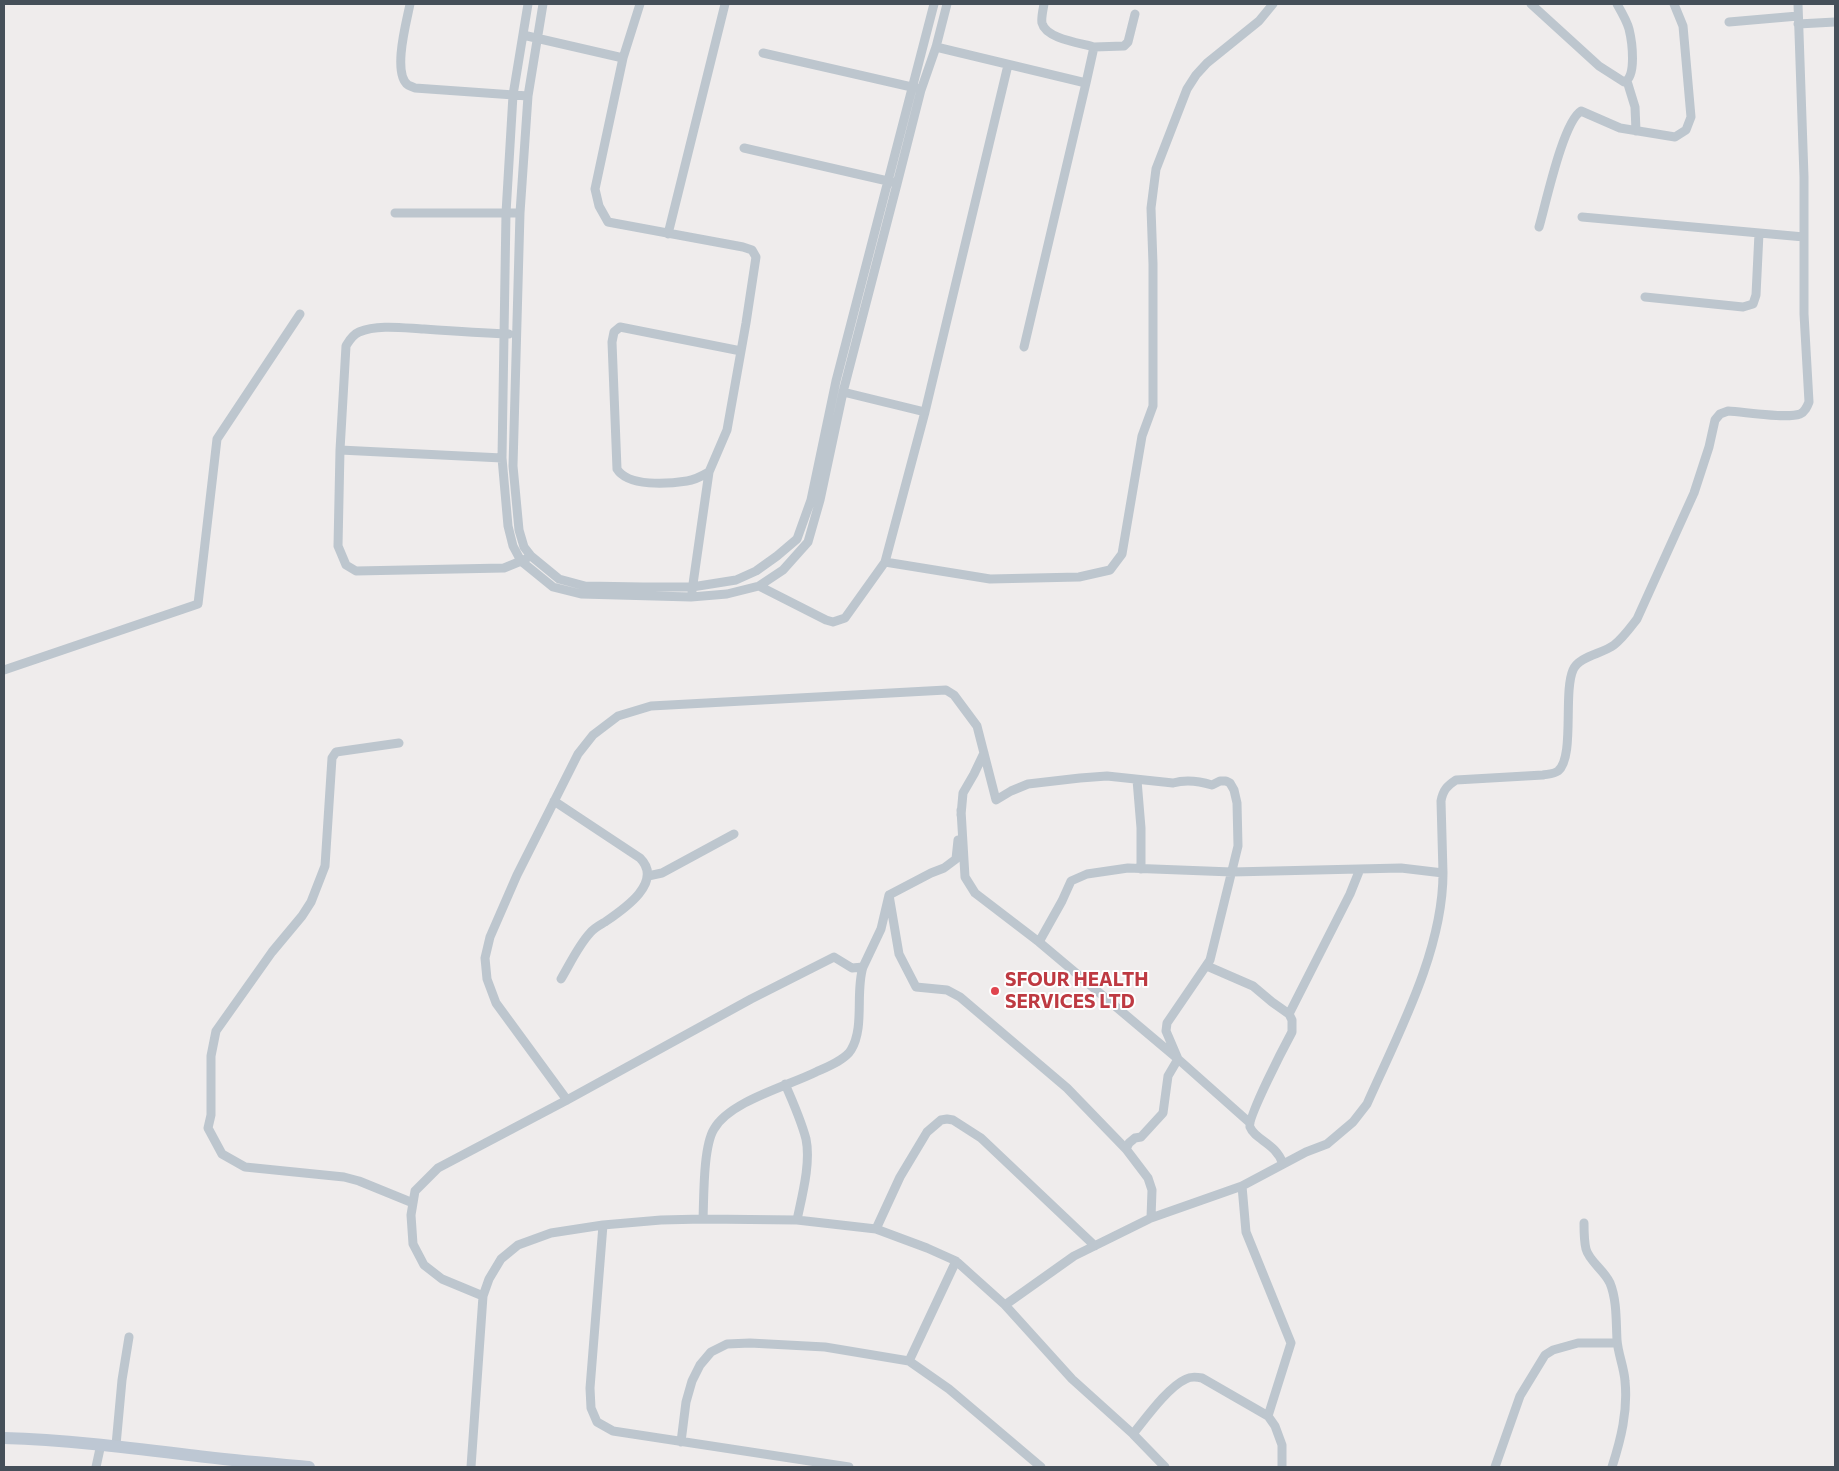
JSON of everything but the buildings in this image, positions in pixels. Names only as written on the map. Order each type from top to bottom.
[{"type":"main road","points":[[4,1438],[116,1445],[205,1457],[309,1467]]},
{"type":"street","points":[[410,4],[400,56],[403,79],[407,85],[415,88],[528,96]]},
{"type":"street","points":[[528,4],[513,95],[506,213],[502,458],[508,526],[513,546],[522,561],[552,587],[581,594],[692,592],[736,580],[756,571],[778,556],[797,539],[811,500],[836,381],[917,88],[934,4]]},
{"type":"street","points":[[543,4],[528,96],[520,213],[513,466],[519,530],[524,547],[531,556],[560,579],[585,586],[727,594],[759,586],[783,570],[808,542],[820,500],[892,182]]},
{"type":"street","points":[[640,4],[623,58],[595,189],[598,206],[608,222],[744,247],[752,250],[756,257],[726,430],[709,472],[692,592]]},
{"type":"street","points":[[668,234],[725,4]]},
{"type":"street","points":[[917,88],[936,47],[947,4]]},
{"type":"street","points":[[1044,4],[1042,23],[1045,30],[1054,36],[1094,46],[1124,46],[1128,42],[1135,14]]},
{"type":"street","points":[[885,562],[990,579],[1079,577],[1110,570],[1122,554],[1142,436],[1153,406],[1154,264],[1151,208],[1156,169],[1187,89],[1196,75],[1207,63],[1259,21],[1273,4]]},
{"type":"street","points":[[1531,4],[1600,66],[1624,82],[1627,81]]},
{"type":"street","points":[[1616,4],[1629,28],[1632,46],[1631,76],[1627,81]]},
{"type":"street","points":[[1539,226],[1562,145],[1576,115],[1581,111],[1620,128],[1636,131],[1675,137],[1686,130],[1691,117],[1683,26],[1674,4]]},
{"type":"street","points":[[1005,1305],[1074,1256],[1151,1218],[1242,1186],[1306,1152],[1327,1144],[1353,1122],[1367,1104],[1422,977],[1441,909],[1443,873],[1441,800],[1443,792],[1456,780],[1556,773],[1562,766],[1567,744],[1572,671],[1577,663],[1606,651],[1616,644],[1637,619],[1694,493],[1709,447],[1715,420],[1720,414],[1728,411],[1782,415],[1800,414],[1806,409],[1809,402],[1804,314],[1804,177],[1798,4]]},
{"type":"street","points":[[1729,22],[1798,20],[1835,22]]},
{"type":"street","points":[[523,35],[623,58]]},
{"type":"street","points":[[1024,347],[1094,46]]},
{"type":"street","points":[[936,47],[1086,83]]},
{"type":"street","points":[[763,53],[917,88]]},
{"type":"street","points":[[759,586],[833,622],[845,618],[885,562],[925,412],[1008,65]]},
{"type":"street","points":[[1627,81],[1635,108],[1636,131]]},
{"type":"street","points":[[744,148],[892,182]]},
{"type":"street","points":[[396,213],[520,213]]},
{"type":"street","points":[[1582,217],[1804,237]]},
{"type":"street","points":[[1645,297],[1743,307],[1753,304],[1756,295],[1759,233]]},
{"type":"street","points":[[4,670],[198,604],[217,439],[300,314]]},
{"type":"street","points":[[709,472],[688,481],[639,483],[620,474],[617,469],[612,342],[614,332],[620,327],[741,351]]},
{"type":"street","points":[[517,334],[404,328],[366,330],[357,333],[351,338],[346,346],[340,450],[338,546],[346,565],[356,571],[374,572],[504,568],[531,556]]},
{"type":"street","points":[[844,392],[925,412]]},
{"type":"street","points":[[340,450],[502,458]]},
{"type":"street","points":[[566,1100],[496,1003],[487,979],[485,958],[490,937],[517,875],[578,754],[593,735],[618,716],[651,706],[946,690],[954,695],[977,726],[996,800]]},
{"type":"street","points":[[400,743],[336,752],[332,758],[325,866],[311,902],[302,916],[272,952],[216,1031],[211,1056],[211,1115],[208,1128],[222,1154],[245,1167],[359,1181],[413,1203]]},
{"type":"street","points":[[703,1219],[708,1149],[714,1129],[729,1112],[785,1084],[804,1078],[833,1064],[850,1052],[856,1038],[862,967],[880,929],[889,895],[944,868],[956,859],[963,793],[984,753],[996,800]]},
{"type":"street","points":[[996,800],[1028,784],[1107,776],[1173,783],[1182,780],[1199,781],[1212,785],[1220,781],[1230,784],[1234,790],[1237,803],[1238,846],[1214,948],[1207,966],[1167,1023],[1166,1031],[1178,1059]]},
{"type":"street","points":[[1137,780],[1141,828],[1141,869]]},
{"type":"street","points":[[554,800],[640,858],[648,868],[648,876],[636,898],[591,931],[561,978]]},
{"type":"street","points":[[961,810],[965,877],[975,893],[1039,942],[1178,1059],[1250,1123],[1252,1130],[1278,1152],[1284,1164]]},
{"type":"street","points":[[648,876],[662,873],[734,834]]},
{"type":"street","points":[[1039,942],[1071,881],[1087,874],[1128,868],[1232,872],[1401,868],[1443,873]]},
{"type":"street","points":[[1289,1014],[1350,894],[1360,869]]},
{"type":"street","points":[[889,895],[899,954],[916,987],[946,990],[960,997],[1067,1088],[1126,1149],[1148,1178],[1152,1190],[1151,1218]]},
{"type":"street","points":[[483,1296],[442,1279],[424,1265],[413,1244],[411,1214],[415,1191],[438,1168],[751,999],[834,957],[852,968],[862,967]]},
{"type":"street","points":[[1207,966],[1253,986],[1289,1014],[1292,1020],[1292,1032],[1255,1108],[1250,1123]]},
{"type":"street","points":[[1126,1149],[1135,1138],[1141,1137],[1162,1112],[1168,1076],[1178,1059]]},
{"type":"street","points":[[785,1084],[797,1112],[806,1141],[806,1182],[797,1220]]},
{"type":"street","points":[[876,1229],[900,1177],[927,1132],[941,1120],[946,1119],[953,1120],[981,1138],[1095,1246]]},
{"type":"street","points":[[1242,1186],[1246,1232],[1291,1343],[1268,1416]]},
{"type":"street","points":[[471,1467],[483,1296],[501,1259],[518,1245],[551,1233],[661,1220],[703,1219],[797,1220],[876,1229],[956,1261],[1005,1305],[1072,1379],[1165,1467]]},
{"type":"street","points":[[1584,1223],[1586,1250],[1592,1260],[1603,1270],[1610,1285],[1616,1316],[1617,1343],[1625,1382],[1626,1411],[1612,1467]]},
{"type":"street","points":[[603,1226],[590,1388],[591,1408],[597,1422],[612,1431],[849,1467]]},
{"type":"street","points":[[909,1361],[956,1261]]},
{"type":"street","points":[[116,1445],[122,1380],[129,1337]]},
{"type":"street","points":[[681,1442],[686,1402],[692,1381],[700,1365],[711,1352],[727,1344],[750,1342],[825,1347],[909,1361],[950,1389],[1041,1467]]},
{"type":"street","points":[[1495,1467],[1520,1396],[1544,1355],[1553,1350],[1578,1343],[1617,1343]]},
{"type":"street","points":[[1132,1434],[1166,1396],[1189,1377],[1202,1378],[1268,1416],[1275,1426],[1282,1445],[1282,1467]]},
{"type":"street","points":[[96,1467],[101,1444]]},
{"type":"place","name":"SFOUR HEALTH SERVICES LTD","points":[[995,991]]}]
